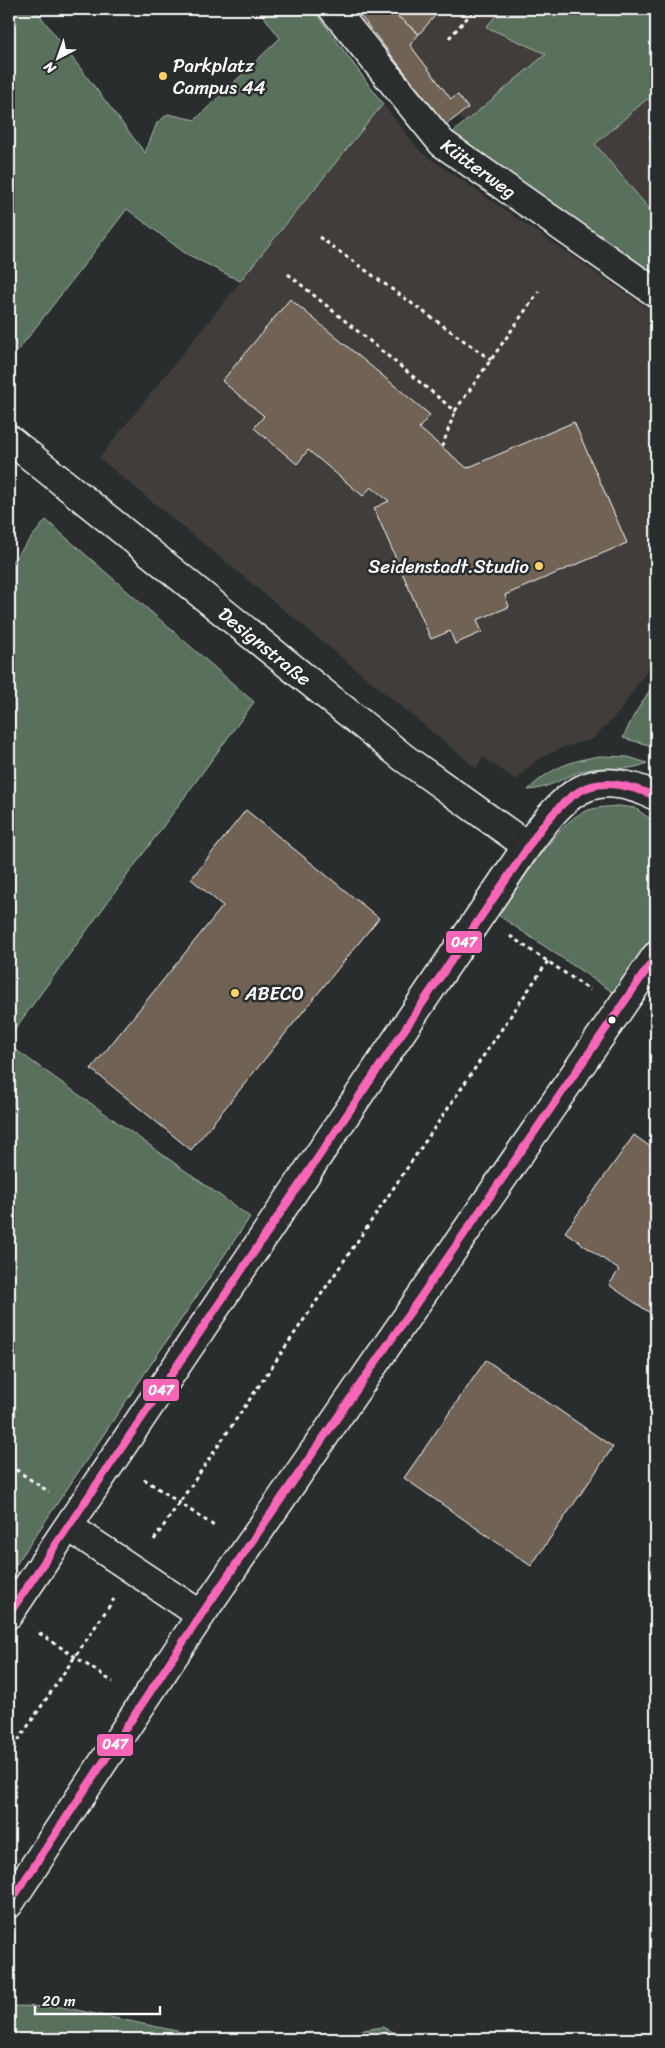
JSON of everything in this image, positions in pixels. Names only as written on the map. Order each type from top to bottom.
[{"type":"street","name":"Kütterweg","points":[[333,9],[442,143],[656,293]]},
{"type":"street","name":"Designstraße","points":[[9,439],[404,758],[527,846]]},
{"type":"street","points":[[9,1614],[527,846],[554,810],[572,793],[596,784],[615,782],[636,786],[656,796]]},
{"type":"street","points":[[9,1904],[247,1548],[656,956]]},
{"type":"street","points":[[74,1519],[133,1570],[201,1616]]},
{"type":"path","points":[[449,38],[475,9]]},
{"type":"path","points":[[656,111],[651,126],[652,146],[656,154]]},
{"type":"path","points":[[319,237],[491,360]]},
{"type":"path","points":[[288,274],[455,411]]},
{"type":"path","points":[[442,447],[455,411],[539,291]]},
{"type":"path","points":[[481,916],[619,1009]]},
{"type":"path","points":[[9,1754],[548,961]]},
{"type":"path","points":[[114,1459],[247,1548]]},
{"type":"path","points":[[9,1465],[74,1519]]},
{"type":"path","points":[[9,1614],[143,1702]]},
{"type":"shaded area","points":[[328,9],[656,9],[656,281]]},
{"type":"shaded area","points":[[383,104],[421,152],[656,314],[656,656],[619,712],[593,739],[564,747],[535,761],[516,780],[483,757],[476,768],[99,458]]},
{"type":"green space","points":[[9,9],[35,9],[145,153],[157,123],[168,114],[195,120],[280,38],[258,9],[313,9],[383,104],[240,281],[185,253],[127,209],[9,362]]},
{"type":"green space","points":[[502,9],[656,9],[656,89],[651,103],[647,99],[595,144],[656,217],[656,277],[452,133],[546,54],[486,27]]},
{"type":"green space","points":[[46,520],[254,702],[9,1037],[9,565]]},
{"type":"green space","points":[[656,680],[656,747],[623,738],[633,717]]},
{"type":"green space","points":[[600,756],[628,757],[647,763],[632,768],[586,770],[551,785],[528,790],[544,776],[561,767],[579,760]]},
{"type":"green space","points":[[619,806],[635,808],[656,823],[656,932],[614,993],[498,915],[546,847],[568,823],[588,810]]},
{"type":"green space","points":[[9,1045],[250,1217],[9,1575]]},
{"type":"green space","points":[[9,2006],[62,2007],[215,2039],[9,2039]]},
{"type":"green space","points":[[382,2027],[409,2039],[313,2039]]},
{"type":"building","points":[[355,9],[389,9],[419,34],[410,45],[451,99],[458,95],[468,108],[446,125]]},
{"type":"building","points":[[389,9],[441,9],[419,34]]},
{"type":"building","points":[[290,299],[430,415],[419,428],[467,468],[574,422],[627,543],[505,595],[509,607],[477,620],[482,632],[455,644],[450,631],[431,639],[374,508],[389,501],[371,487],[363,496],[308,450],[297,464],[254,428],[264,416],[222,381]]},
{"type":"building","name":"ABECO","points":[[246,810],[379,918],[191,1150],[91,1069],[223,906],[191,879]]},
{"type":"building","points":[[634,1135],[656,1151],[656,1317],[609,1285],[619,1270],[565,1232]]},
{"type":"building","points":[[486,1360],[613,1447],[531,1566],[404,1478]]},
{"type":"transit line","name":"047","points":[[9,1614],[541,828],[567,800],[579,791],[591,786],[619,785],[656,796]]},
{"type":"transit line","name":"047","points":[[9,1904],[201,1615],[656,956]]},
{"type":"place","name":"Parkplatz Campus 44","points":[[163,76]]},
{"type":"place","name":"Seidenstadt.Studio","points":[[539,566]]},
{"type":"place","name":"ABECO","points":[[235,993]]}]
